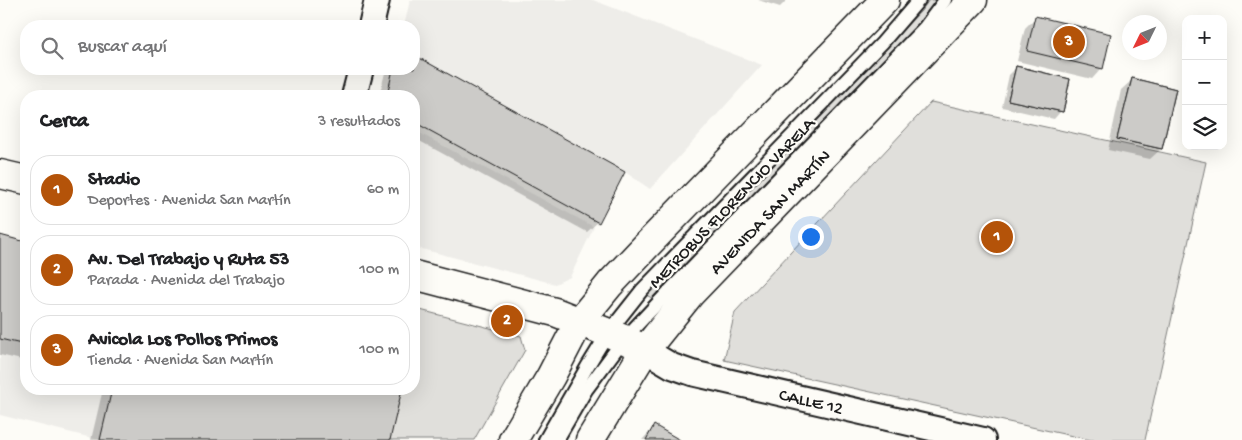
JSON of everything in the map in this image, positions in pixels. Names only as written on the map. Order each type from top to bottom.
[{"type":"main road","points":[[513,440],[580,322],[610,284],[885,0]]},
{"type":"main road","name":"AVENIDA SAN MARTÍN","points":[[590,440],[626,341],[690,294],[973,0]]},
{"type":"main road","points":[[0,174],[20,179]]},
{"type":"main road","points":[[420,277],[555,312],[626,341]]},
{"type":"street","points":[[372,20],[377,0]]},
{"type":"street","points":[[356,90],[359,75]]},
{"type":"street","name":"CALLE 12","points":[[626,341],[672,366],[692,373],[983,440]]},
{"type":"lane","name":"METROBUS FLORENCIO VARELA","points":[[545,440],[587,366],[626,341],[642,290],[875,50],[918,0]]},
{"type":"lane","name":"METROBUS FLORENCIO VARELA","points":[[557,440],[586,390],[671,289],[924,28],[945,0]]},
{"type":"shaded area","points":[[410,0],[593,0],[762,65],[650,189],[625,172],[420,58],[420,20],[405,20]]},
{"type":"shaded area","points":[[929,0],[939,0],[919,24],[652,298],[646,295],[921,11]]},
{"type":"shaded area","points":[[931,102],[1206,162],[1145,440],[1091,440],[724,360],[735,312]]},
{"type":"shaded area","points":[[420,133],[594,227],[570,277],[555,284],[420,249]]},
{"type":"shaded area","points":[[420,310],[521,336],[525,350],[474,440],[389,440],[400,395],[420,395]]},
{"type":"shaded area","points":[[0,339],[20,344],[20,395],[111,395],[100,440],[0,415]]},
{"type":"building","points":[[1035,16],[1111,34],[1103,69],[1027,51]]},
{"type":"building","points":[[420,58],[625,172],[599,223],[420,125],[420,90],[388,90],[392,75],[420,75]]},
{"type":"building","points":[[1016,66],[1070,79],[1063,112],[1008,100]]},
{"type":"building","points":[[1016,66],[1070,79],[1063,112],[1008,100]]},
{"type":"building","points":[[1132,78],[1176,89],[1162,149],[1117,139]]},
{"type":"building","points":[[1132,78],[1176,89],[1162,149],[1117,139]]},
{"type":"building","points":[[0,235],[20,240],[20,344],[0,339]]},
{"type":"building","points":[[111,395],[401,395],[390,440],[100,440]]},
{"type":"building","points":[[654,425],[680,440],[646,440]]},
{"type":"place","name":"Avicola Los Pollos Primos","points":[[1069,42]]},
{"type":"place","name":"Stadio","points":[[997,237]]},
{"type":"place","name":"Av. Del Trabajo y Ruta 53","points":[[507,321]]}]
